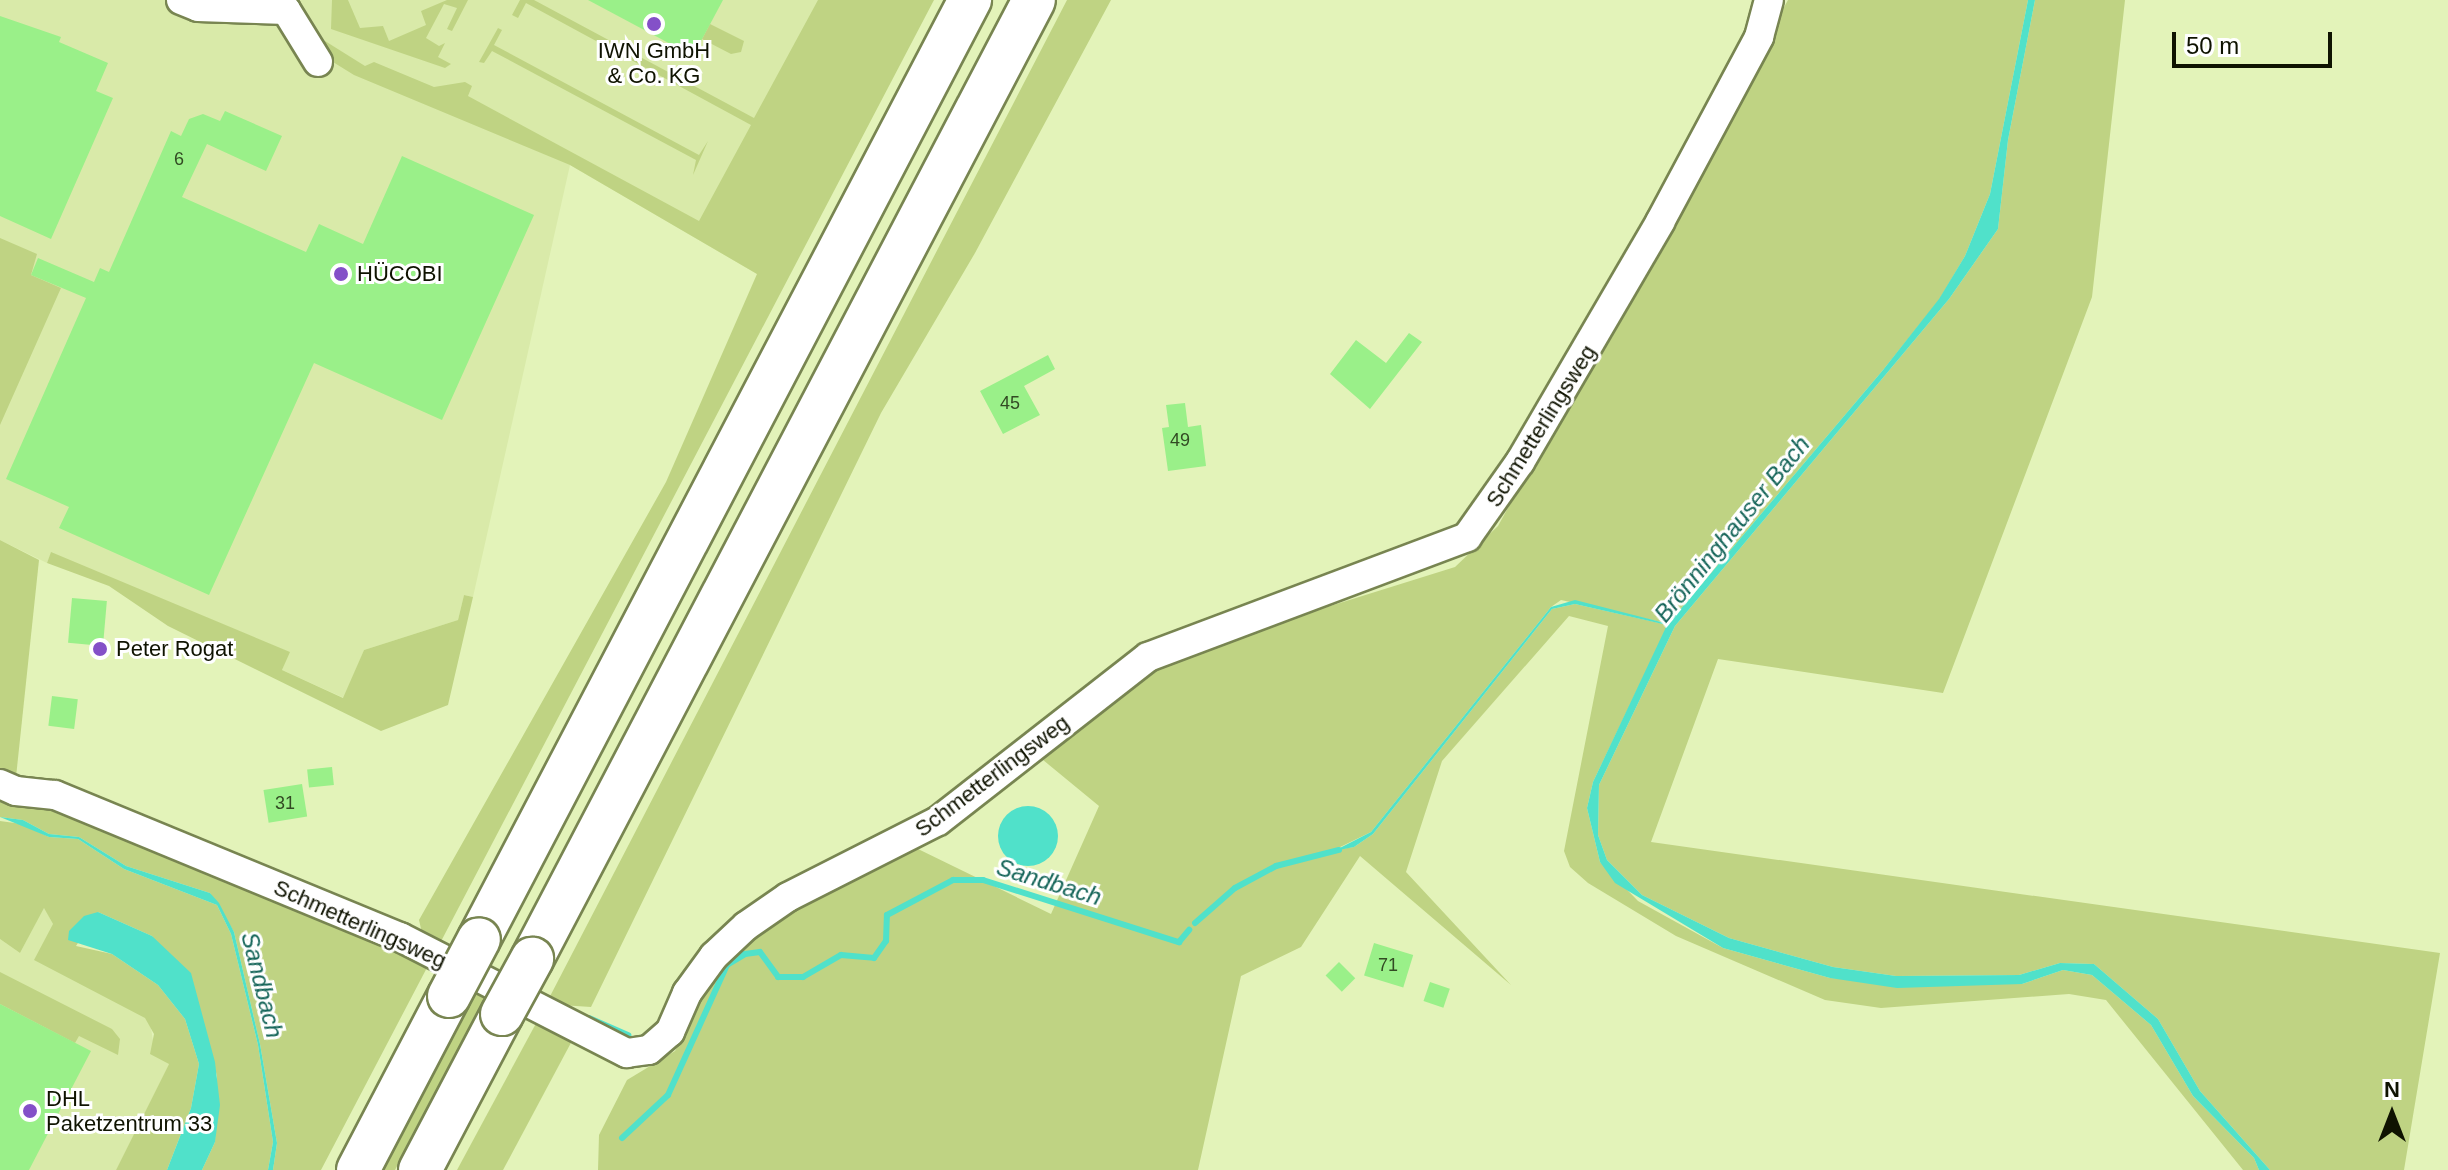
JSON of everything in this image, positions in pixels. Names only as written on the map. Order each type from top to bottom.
[{"type":"highway","points":[[358,1170],[970,0]]},
{"type":"highway","points":[[420,1170],[1034,0]]},
{"type":"street","points":[[181,0],[198,7],[286,10],[318,62]]},
{"type":"street","name":"Schmetterlingsweg","points":[[0,784],[16,791],[55,795],[400,937],[627,1053],[649,1050],[670,1032],[687,993],[714,956],[746,926],[788,897],[938,821],[1148,657],[1467,537],[1520,462],[1668,208],[1759,37],[1769,0]]},
{"type":"shaded area","points":[[0,0],[893,0],[757,274],[570,165],[473,597],[464,595],[458,620],[364,650],[344,698],[282,670],[289,652],[51,553],[47,563],[0,540]]},
{"type":"shaded area","points":[[332,0],[348,0],[360,28],[383,26],[389,41],[426,25],[421,11],[447,0],[468,0],[452,31],[447,29],[457,8],[444,4],[426,38],[439,46],[445,43],[438,57],[451,64],[445,68],[331,29]]},
{"type":"shaded area","points":[[520,0],[534,0],[754,118],[818,0],[934,0],[437,949],[422,933],[419,920],[666,482],[757,274],[570,165],[354,75],[320,54],[325,41],[365,66],[374,62],[434,87],[465,82],[472,86],[468,96],[699,221],[751,125],[526,3],[518,18],[512,15]]},
{"type":"shaded area","points":[[1067,0],[1111,0],[975,253],[881,413],[591,1007],[546,1004]]},
{"type":"shaded area","points":[[1788,0],[2028,0],[1990,194],[1965,256],[1939,300],[1883,370],[1673,618],[1661,622],[1561,600],[1551,607],[1371,832],[1334,850],[1354,847],[1373,834],[1552,609],[1575,604],[1668,625],[1593,782],[1587,808],[1600,862],[1638,901],[1723,948],[1830,978],[2022,984],[2063,970],[2092,975],[2151,1025],[2193,1096],[2254,1158],[2259,1170],[2243,1170],[2106,1000],[2069,994],[1881,1008],[1825,1000],[1676,936],[1588,883],[1570,867],[1564,851],[1608,626],[1569,616],[1442,761],[1406,872],[1511,985],[1360,856],[1301,947],[1241,976],[1198,1170],[598,1170],[599,1135],[627,1080],[675,1051],[716,971],[746,943],[798,907],[916,848],[1051,914],[1099,806],[1037,755],[1146,673],[1295,617],[1455,567],[1498,526]]},
{"type":"shaded area","points":[[2035,0],[2125,0],[2092,297],[1943,693],[1718,659],[1651,842],[2440,953],[2404,1170],[2270,1170],[2200,1091],[2158,1019],[2094,964],[2060,963],[2019,975],[1896,976],[1833,967],[1729,938],[1642,895],[1607,860],[1598,835],[1599,785],[1675,626],[1949,299],[1998,229],[2008,140]]},
{"type":"shaded area","points":[[710,24],[744,41],[741,52],[731,54],[702,39]]},
{"type":"shaded area","points":[[498,28],[502,30],[494,45],[699,155],[708,141],[693,175],[696,160],[492,51],[484,63],[479,62]]},
{"type":"shaded area","points":[[0,238],[37,254],[31,275],[61,288],[0,425]]},
{"type":"shaded area","points":[[0,540],[39,560],[16,777],[0,778]]},
{"type":"shaded area","points":[[51,552],[290,652],[282,670],[343,698],[364,650],[458,620],[464,595],[473,597],[448,705],[381,731],[168,626],[109,586],[47,563]]},
{"type":"shaded area","points":[[0,780],[73,818],[331,926],[402,955],[431,960],[321,1170],[273,1170],[277,1143],[260,1044],[234,932],[210,893],[126,866],[79,837],[49,834],[23,820],[0,817]]},
{"type":"shaded area","points":[[0,821],[22,824],[49,837],[78,839],[124,869],[217,905],[231,934],[258,1045],[273,1142],[268,1170],[202,1170],[215,1142],[217,1076],[202,1017],[152,936],[98,912],[76,946],[112,954],[158,985],[185,1019],[199,1064],[191,1108],[167,1170],[116,1170],[169,1064],[150,1054],[154,1034],[145,1018],[34,960],[53,924],[44,908],[20,953],[0,939]]},
{"type":"shaded area","points":[[44,907],[53,924],[150,1022],[154,1047],[169,1064],[116,1170],[0,1170],[0,939],[20,953]]},
{"type":"shaded area","points":[[0,972],[112,1029],[120,1039],[118,1055],[79,1036],[75,1043],[0,1004]]},
{"type":"shaded area","points":[[476,990],[486,996],[395,1170],[380,1170]]},
{"type":"shaded area","points":[[540,1016],[573,1039],[503,1170],[457,1170]]},
{"type":"water","points":[[2028,0],[2035,0],[2008,140],[1998,229],[1949,299],[1675,626],[1599,785],[1598,835],[1607,860],[1642,895],[1729,938],[1833,967],[1896,976],[2019,975],[2060,963],[2094,964],[2158,1019],[2200,1091],[2270,1170],[2259,1170],[2254,1158],[2193,1096],[2151,1025],[2092,975],[2063,970],[2022,984],[1897,988],[1830,978],[1723,948],[1615,883],[1600,862],[1587,808],[1593,782],[1667,625],[1575,604],[1552,609],[1373,834],[1354,847],[1334,851],[1371,832],[1551,607],[1575,600],[1661,622],[1673,618],[1883,370],[1939,299],[1965,256],[1990,194]]},
{"type":"water","points":[[1028,806],[1049,815],[1058,836],[1049,857],[1028,866],[1007,857],[998,836],[1007,815]]},
{"type":"water","points":[[0,817],[23,820],[49,834],[79,837],[126,866],[210,893],[219,903],[234,932],[260,1044],[277,1143],[273,1170],[268,1170],[273,1142],[258,1045],[231,934],[217,905],[124,869],[78,839],[49,837]]},
{"type":"water","points":[[98,912],[152,936],[191,973],[215,1062],[220,1105],[215,1142],[202,1170],[167,1170],[191,1108],[199,1064],[185,1019],[158,985],[112,954],[68,940],[69,931],[84,916]]},
{"type":"building","points":[[588,0],[723,0],[693,56]]},
{"type":"building","points":[[0,16],[61,37],[59,42],[108,63],[96,91],[113,98],[51,239],[0,216]]},
{"type":"building","points":[[225,111],[282,136],[266,171],[207,144],[182,197],[306,252],[319,224],[363,244],[402,156],[534,215],[442,420],[314,363],[209,595],[59,528],[69,507],[6,479],[86,298],[31,275],[38,258],[94,282],[100,268],[109,272],[171,131],[181,136],[189,119],[203,114],[220,121]]},
{"type":"building","points":[[1409,333],[1422,342],[1370,409],[1330,374],[1356,340],[1386,363]]},
{"type":"building","points":[[1048,355],[1055,369],[1024,386],[1040,415],[1003,434],[980,391]]},
{"type":"building","points":[[1185,403],[1188,427],[1201,425],[1206,466],[1168,471],[1162,428],[1169,427],[1166,405]]},
{"type":"building","points":[[72,598],[107,601],[103,646],[68,643]]},
{"type":"building","points":[[52,696],[78,699],[74,729],[48,726]]},
{"type":"building","points":[[332,767],[334,785],[309,788],[307,770]]},
{"type":"building","points":[[302,784],[307,817],[269,823],[263,790]]},
{"type":"building","points":[[1374,943],[1413,955],[1403,988],[1364,976]]},
{"type":"building","points":[[1339,962],[1355,978],[1342,992],[1326,975]]},
{"type":"building","points":[[1430,982],[1450,989],[1443,1008],[1423,1001]]},
{"type":"building","name":"DHL Paketzentrum 33","points":[[0,1004],[91,1051],[29,1170],[0,1170]]},
{"type":"waterway","name":"Sandbach","points":[[1195,923],[1235,888],[1276,866],[1339,850]]},
{"type":"waterway","name":"Sandbach","points":[[622,1138],[668,1095],[727,965],[745,954],[760,952],[778,977],[803,977],[841,955],[874,958],[886,941],[887,915],[953,880],[983,880],[1179,942],[1189,930]]},
{"type":"waterway","points":[[589,1018],[628,1035]]},
{"type":"place","name":"IWN GmbH & Co. KG","points":[[654,24]]},
{"type":"place","name":"HÜCOBI","points":[[341,274]]},
{"type":"place","name":"Peter Rogat","points":[[100,649]]},
{"type":"place","name":"DHL Paketzentrum 33","points":[[30,1111]]},
{"type":"water label","name":"Brönninghauser Bach","points":[[1732,529]]}]
